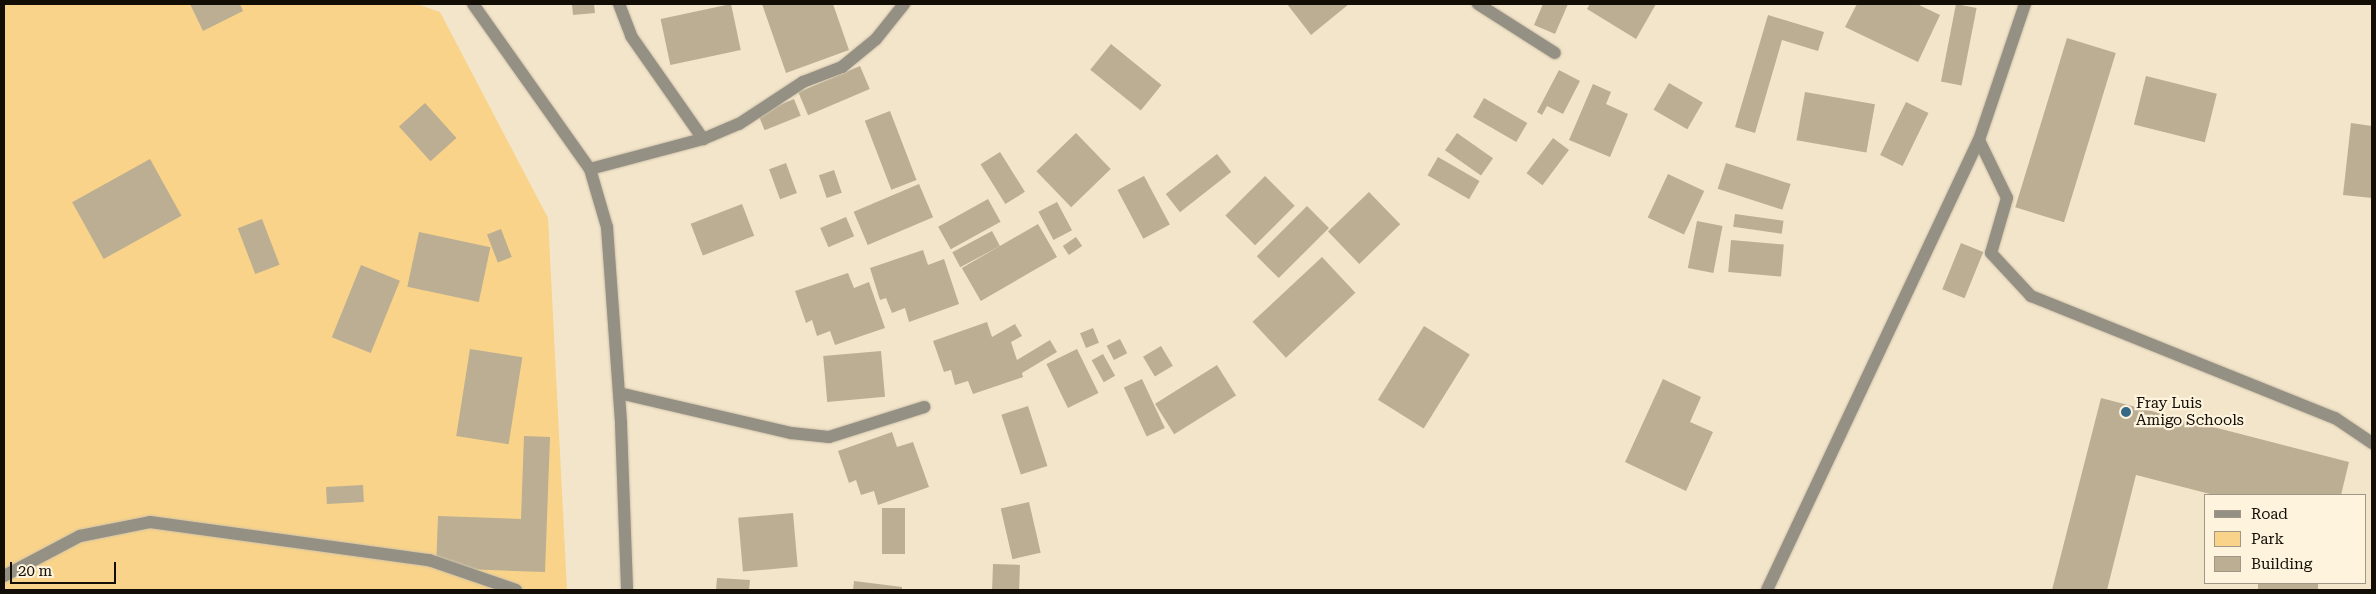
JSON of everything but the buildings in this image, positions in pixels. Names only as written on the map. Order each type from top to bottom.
[{"type":"street","points":[[473,4],[590,170],[607,227],[619,393],[626,590]]},
{"type":"street","points":[[619,4],[631,36],[703,139]]},
{"type":"street","points":[[590,170],[703,139],[739,124],[803,82],[842,67],[876,39],[904,4]]},
{"type":"street","points":[[1478,4],[1555,53]]},
{"type":"street","points":[[1767,590],[1979,140],[2025,4]]},
{"type":"street","points":[[1979,140],[2007,198],[1991,253],[2031,296],[2335,418],[2372,442]]},
{"type":"street","points":[[619,393],[791,432],[829,437],[924,407]]},
{"type":"street","points":[[4,576],[80,536],[150,522],[429,560],[516,590]]},
{"type":"green space","points":[[4,4],[417,4],[440,12],[548,218],[567,590],[4,590]]},
{"type":"place","name":"Fray Luis Amigo Schools","points":[[2126,412]]}]
